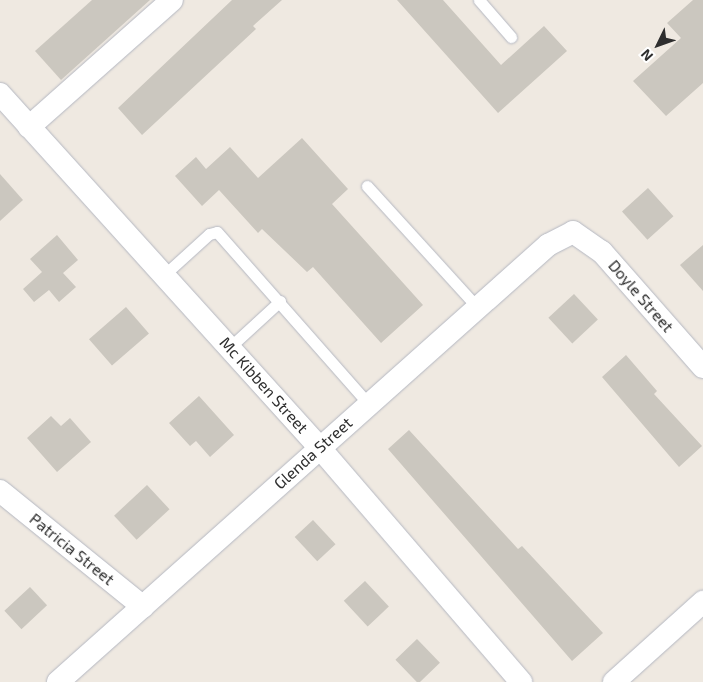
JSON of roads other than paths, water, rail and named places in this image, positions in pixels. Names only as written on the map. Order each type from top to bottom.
[{"type":"street","points":[[30,128],[172,0]]},
{"type":"street","name":"Mc Kibben Street","points":[[0,94],[319,447],[521,682]]},
{"type":"street","name":"Glenda Street","points":[[58,682],[368,403],[548,245],[573,232]]},
{"type":"street","name":"Doyle Street","points":[[573,232],[602,252],[703,366]]},
{"type":"street","name":"Patricia Street","points":[[0,490],[143,607]]},
{"type":"street","points":[[614,682],[703,602]]},
{"type":"lane","points":[[480,0],[511,37]]},
{"type":"lane","points":[[366,186],[478,307]]},
{"type":"lane","points":[[164,275],[209,234],[217,232],[280,301],[368,403]]},
{"type":"lane","points":[[230,347],[280,301]]}]
